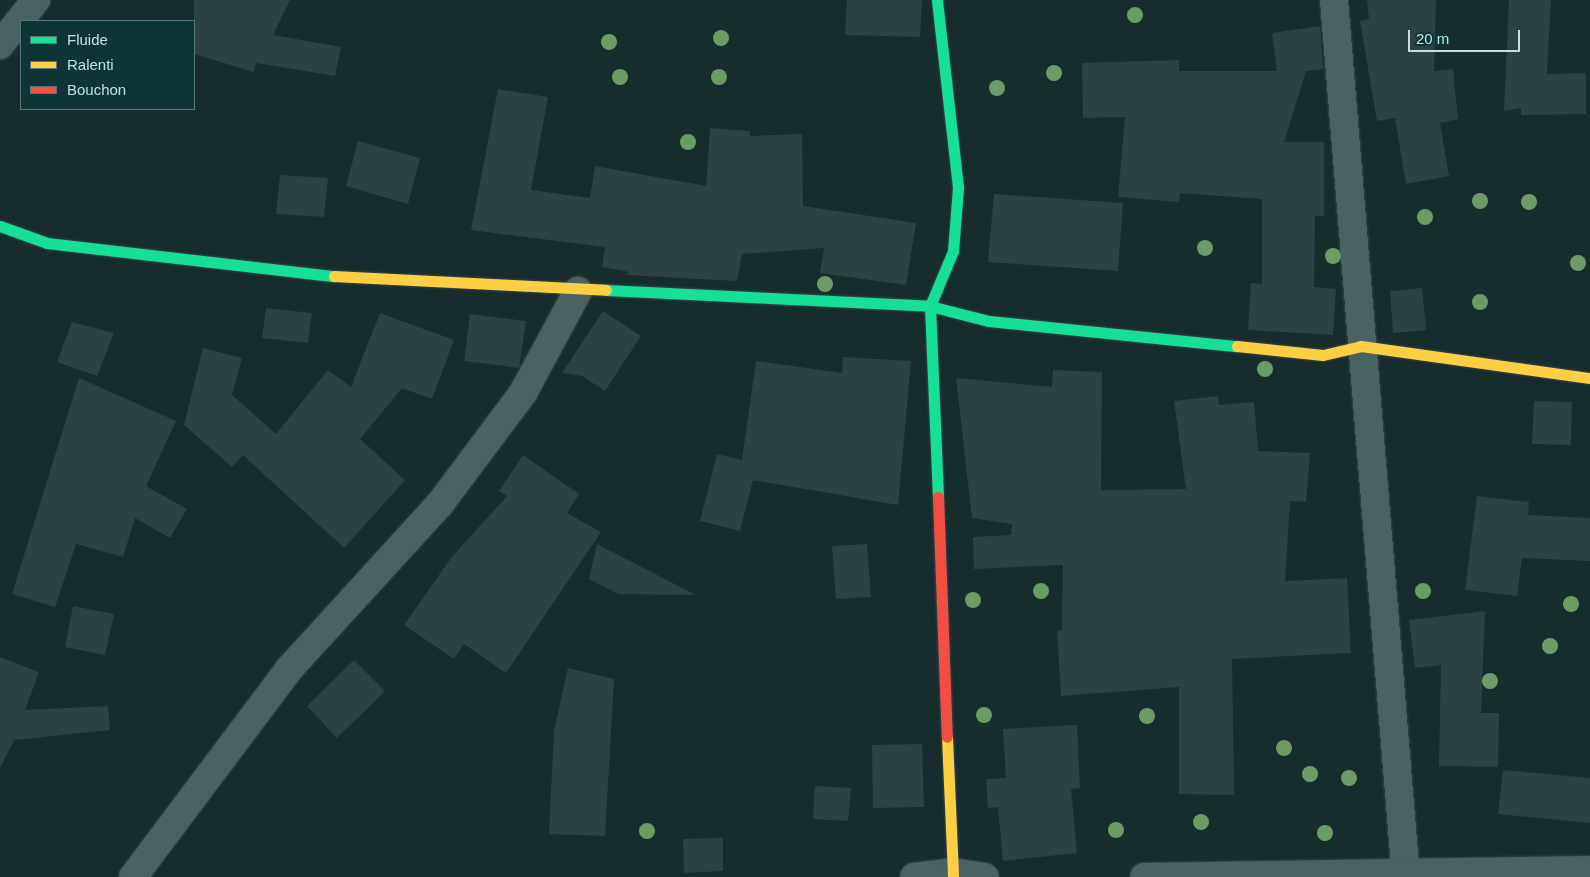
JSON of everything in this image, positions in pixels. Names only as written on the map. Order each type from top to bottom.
[{"type":"street","points":[[0,45],[36,0]]},
{"type":"street","points":[[937,0],[958,188],[953,251],[930,306],[953,874]]},
{"type":"street","points":[[1334,0],[1361,346],[1406,873]]},
{"type":"street","points":[[0,226],[47,243],[325,275],[578,292],[930,306],[989,321],[1323,355],[1361,346],[1590,378]]},
{"type":"street","points":[[133,877],[290,668],[440,504],[523,394],[578,292]]},
{"type":"street","points":[[1144,877],[1590,870]]},
{"type":"street","points":[[914,877],[953,874],[985,877]]},
{"type":"building","points":[[194,0],[290,0],[273,35],[341,47],[335,76],[256,63],[254,72],[195,54]]},
{"type":"building","points":[[847,0],[922,0],[920,37],[845,35]]},
{"type":"building","points":[[1367,0],[1436,0],[1434,71],[1453,69],[1458,119],[1440,123],[1449,176],[1406,184],[1395,118],[1377,121],[1360,21],[1369,19]]},
{"type":"building","points":[[1509,0],[1551,0],[1547,74],[1586,73],[1586,114],[1521,115],[1521,108],[1504,111]]},
{"type":"building","points":[[1320,26],[1323,69],[1306,71],[1284,142],[1324,142],[1324,216],[1315,216],[1314,287],[1336,289],[1333,335],[1248,330],[1251,283],[1262,284],[1262,199],[1180,193],[1179,202],[1118,197],[1125,117],[1083,118],[1082,63],[1179,60],[1179,71],[1277,71],[1272,33]]},
{"type":"building","points":[[498,89],[548,97],[531,190],[590,198],[595,166],[706,186],[710,128],[750,131],[750,136],[802,134],[803,206],[916,223],[906,285],[820,273],[824,248],[742,254],[737,281],[627,275],[629,272],[602,267],[605,247],[471,230]]},
{"type":"building","points":[[358,141],[420,158],[408,204],[346,186]]},
{"type":"building","points":[[280,175],[328,178],[324,217],[276,214]]},
{"type":"building","points":[[994,194],[1123,203],[1118,271],[988,262]]},
{"type":"building","points":[[1422,288],[1426,330],[1393,333],[1390,291]]},
{"type":"building","points":[[266,308],[312,313],[308,343],[262,338]]},
{"type":"building","points":[[603,311],[641,336],[605,391],[582,376],[562,373]]},
{"type":"building","points":[[380,313],[454,340],[432,399],[402,388],[360,439],[405,480],[344,548],[243,455],[232,467],[184,425],[203,348],[242,358],[232,395],[276,434],[328,370],[351,387]]},
{"type":"building","points":[[470,314],[526,321],[519,368],[464,361]]},
{"type":"building","points":[[72,322],[114,333],[97,376],[57,362]]},
{"type":"building","points":[[843,357],[911,361],[898,505],[753,480],[740,531],[700,521],[717,454],[742,460],[756,361],[842,373]]},
{"type":"building","points":[[1053,370],[1102,372],[1101,490],[1186,489],[1174,401],[1218,396],[1219,405],[1254,402],[1258,451],[1310,453],[1306,502],[1290,501],[1285,581],[1347,578],[1351,653],[1232,659],[1234,795],[1179,794],[1179,687],[1061,696],[1057,631],[1062,630],[1063,565],[974,569],[973,537],[1011,535],[1012,524],[972,518],[956,378],[1052,387]]},
{"type":"building","points":[[79,378],[176,421],[146,486],[187,509],[170,538],[135,518],[123,557],[76,544],[55,607],[12,594]]},
{"type":"building","points":[[1534,401],[1572,402],[1571,445],[1532,444]]},
{"type":"building","points":[[523,455],[579,494],[567,513],[601,532],[506,673],[464,644],[454,659],[404,625],[451,558],[507,496],[499,491]]},
{"type":"building","points":[[1477,496],[1529,502],[1528,515],[1590,518],[1590,561],[1522,558],[1517,596],[1465,590]]},
{"type":"building","points":[[597,544],[696,595],[619,594],[589,579]]},
{"type":"building","points":[[867,544],[871,597],[836,599],[832,546]]},
{"type":"building","points":[[73,606],[114,614],[105,655],[65,647]]},
{"type":"building","points":[[1485,611],[1481,713],[1499,713],[1498,767],[1439,766],[1441,665],[1415,668],[1409,620]]},
{"type":"building","points":[[0,657],[39,672],[25,710],[108,706],[110,730],[14,740],[0,768]]},
{"type":"building","points":[[354,660],[385,691],[337,738],[307,706]]},
{"type":"building","points":[[568,668],[614,679],[605,836],[549,834],[554,730]]},
{"type":"building","points":[[1077,725],[1080,788],[1071,789],[1077,853],[1003,861],[998,807],[988,808],[986,779],[1006,778],[1003,729]]},
{"type":"building","points":[[922,744],[924,807],[873,808],[872,745]]},
{"type":"building","points":[[1503,770],[1590,778],[1590,823],[1498,814]]},
{"type":"building","points":[[815,786],[851,788],[848,821],[813,819]]},
{"type":"building","points":[[723,838],[723,871],[684,873],[683,839]]},
{"type":"traffic: fast","points":[[937,0],[958,188],[953,251],[930,306],[938,497]]},
{"type":"traffic: fast","points":[[0,226],[47,243],[334,276]]},
{"type":"traffic: fast","points":[[606,290],[930,306],[989,321],[1237,346]]},
{"type":"traffic: slow","points":[[334,276],[606,290]]},
{"type":"traffic: slow","points":[[1237,346],[1323,355],[1361,346],[1590,378]]},
{"type":"traffic: slow","points":[[947,737],[953,877]]},
{"type":"traffic: jam","points":[[938,497],[947,737]]}]
